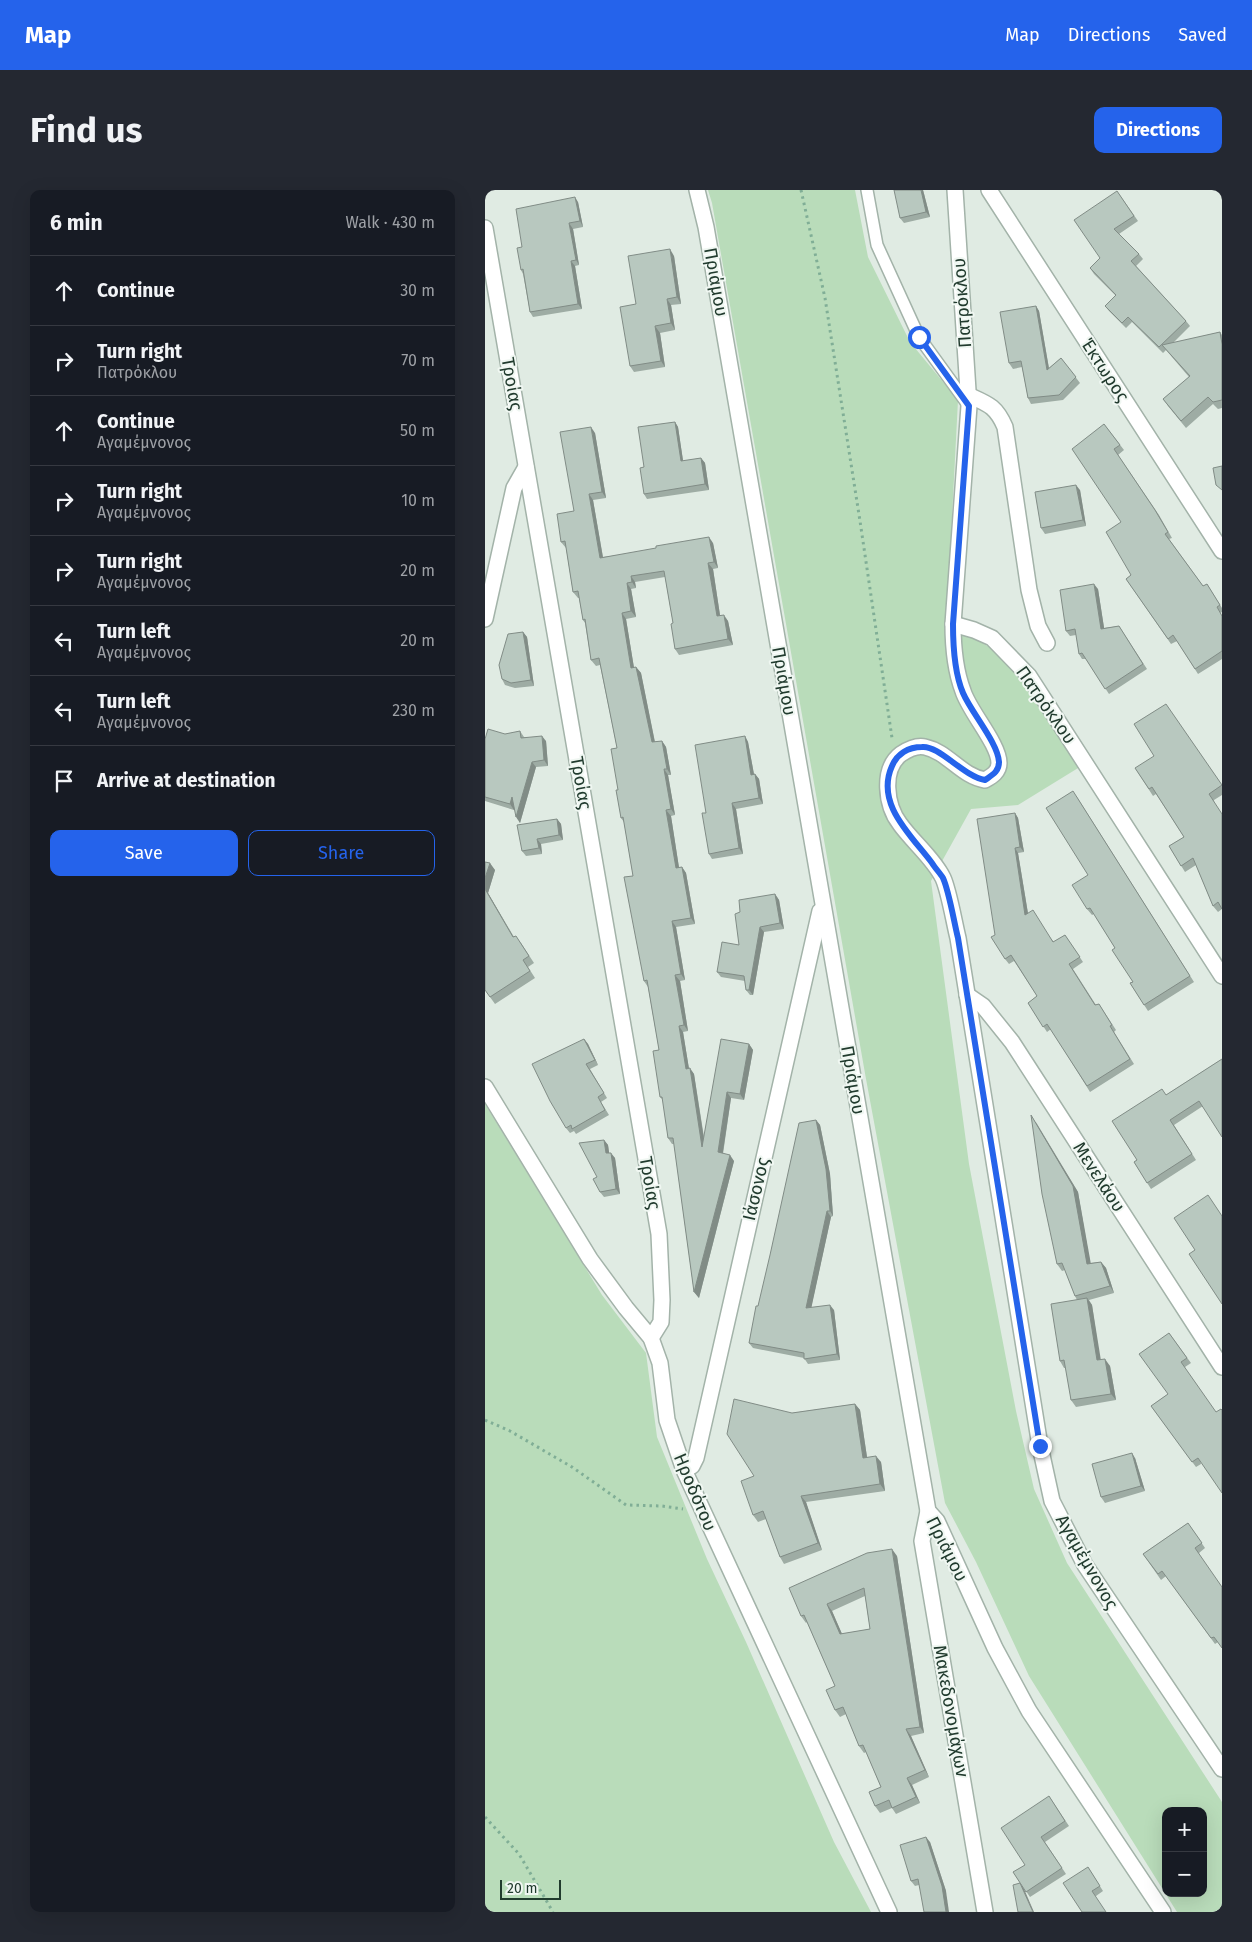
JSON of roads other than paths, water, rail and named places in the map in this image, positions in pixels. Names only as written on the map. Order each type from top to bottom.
[{"type":"street","name":"Πριάμου","points":[[697,190],[706,227],[927,1511],[937,1521],[995,1648],[1029,1711],[1163,1912]]},
{"type":"street","name":"Πατρόκλου","points":[[955,190],[968,400],[953,624],[992,638],[1029,676],[1222,976]]},
{"type":"street","name":"Έκτωρος","points":[[989,190],[1222,551]]},
{"type":"street","name":"Τροίας","points":[[485,228],[659,1234],[661,1322],[651,1338]]},
{"type":"street","points":[[968,400],[992,406],[1000,415],[1005,426],[1029,590],[1038,626],[1047,643]]},
{"type":"street","points":[[485,619],[514,488],[527,467]]},
{"type":"street","name":"Αγαμέμνονος","points":[[953,624],[953,648],[963,693],[994,748],[999,763],[995,774],[985,780],[976,778],[939,753],[924,746],[908,749],[895,759],[887,777],[890,800],[899,823],[943,878],[958,938],[1040,1446],[1052,1501],[1085,1565],[1222,1770]]},
{"type":"street","name":"Ιάσονος","points":[[684,1470],[692,1466],[696,1458],[822,904]]},
{"type":"street","name":"Μενελάου","points":[[967,995],[983,1006],[1012,1042],[1222,1367]]},
{"type":"street","name":"Ηροδότου","points":[[485,1087],[590,1259],[651,1338],[660,1363],[667,1420],[684,1470],[889,1912]]},
{"type":"street","name":"Μακεδονομάχων","points":[[927,1511],[922,1541],[985,1912]]},
{"type":"lane","points":[[867,190],[877,245],[919,337],[968,400]]}]
